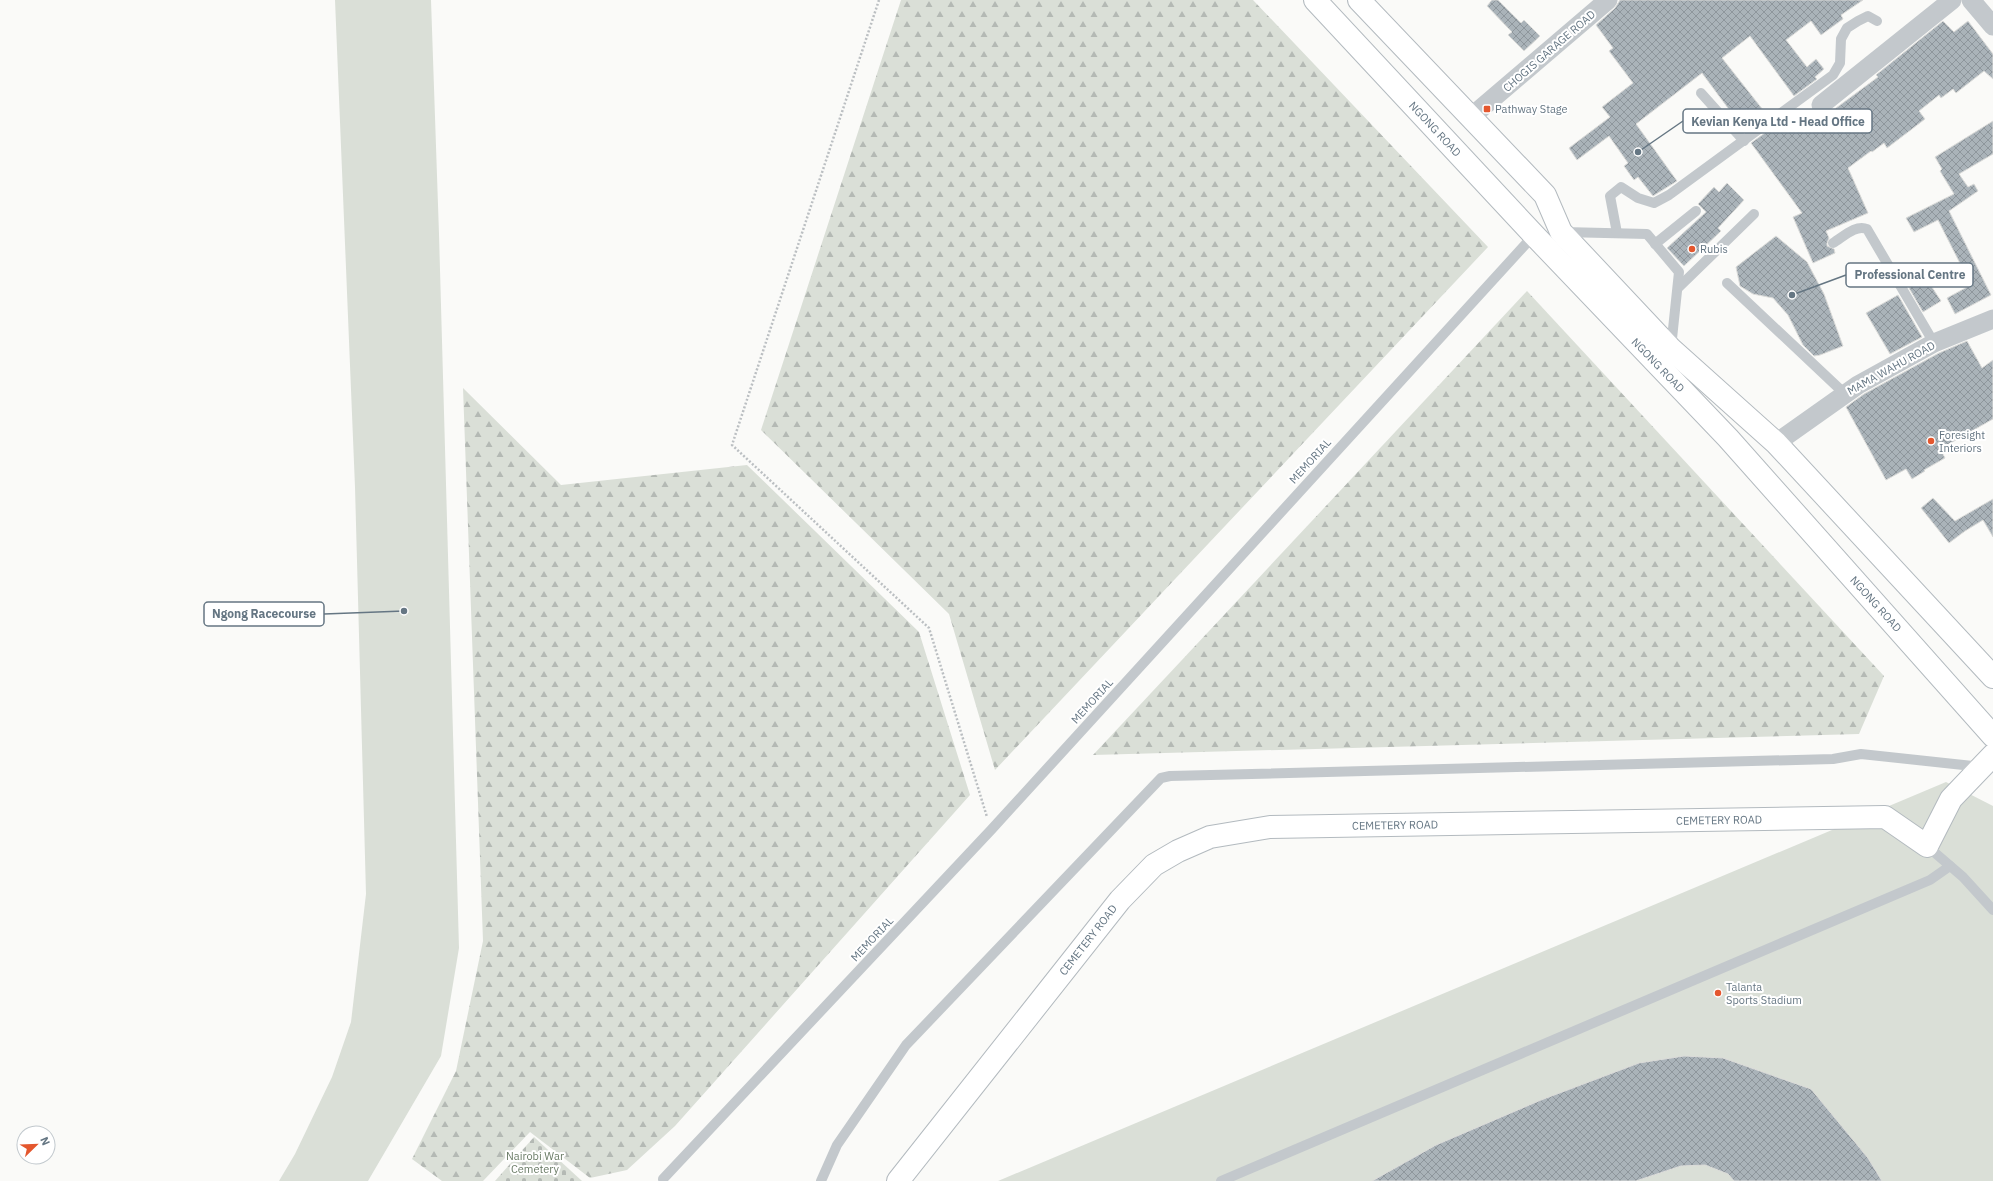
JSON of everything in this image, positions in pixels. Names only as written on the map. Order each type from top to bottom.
[{"type":"main road","name":"NGONG ROAD","points":[[1315,0],[1534,235],[1728,438],[1993,736]]},
{"type":"main road","name":"NGONG ROAD","points":[[1359,0],[1545,195],[1561,232],[1671,349],[1776,443],[1993,677]]},
{"type":"main road","points":[[1927,846],[1951,799],[1987,761]]},
{"type":"main road","name":"CEMETERY ROAD","points":[[898,1181],[1120,900],[1154,865],[1178,851],[1210,837],[1270,827],[1885,817],[1927,846]]},
{"type":"street","name":"CHOGIS GARAGE ROAD","points":[[1471,117],[1608,0]]},
{"type":"street","points":[[1821,105],[1952,0]]},
{"type":"street","points":[[1971,0],[1993,26]]},
{"type":"street","name":"MAMA WAHU ROAD","points":[[1776,443],[1858,384],[1934,343],[1993,319]]},
{"type":"lane","points":[[1616,233],[1610,196],[1621,187],[1638,198],[1654,203],[1669,195],[1833,75],[1840,63],[1840,39],[1847,28],[1868,16],[1876,21]]},
{"type":"lane","points":[[1701,93],[1744,141]]},
{"type":"lane","points":[[1655,244],[1696,211]]},
{"type":"lane","points":[[1678,288],[1754,214]]},
{"type":"lane","points":[[1833,243],[1856,228],[1862,227],[1867,229],[1934,343]]},
{"type":"lane","points":[[1561,232],[1647,234],[1679,272],[1671,349]]},
{"type":"lane","name":"MEMORIAL","points":[[663,1178],[991,830],[1534,235]]},
{"type":"lane","points":[[1727,283],[1845,394]]},
{"type":"lane","points":[[821,1181],[837,1146],[906,1045],[1161,778],[1170,776],[1833,759],[1861,754],[1987,761]]},
{"type":"lane","points":[[1927,846],[1950,866],[1993,910]]},
{"type":"lane","points":[[1221,1181],[1930,880],[1950,866]]},
{"type":"path","points":[[880,0],[732,446],[929,628],[991,830]]},
{"type":"green space","points":[[335,0],[431,0],[459,948],[441,1056],[368,1181],[279,1181],[295,1154],[332,1077],[351,1022],[366,894],[355,487]]},
{"type":"green space","points":[[901,0],[1253,0],[1488,247],[995,770],[949,614],[761,430]]},
{"type":"green space","points":[[1527,291],[1884,676],[1859,734],[1093,755]]},
{"type":"green space","points":[[463,388],[561,485],[747,465],[919,632],[970,795],[675,1126],[627,1170],[590,1178],[530,1132],[483,1181],[442,1181],[412,1159],[456,1071],[483,941]]},
{"type":"green space","name":"Talanta Sports Stadium","points":[[1946,782],[1993,806],[1993,1181],[998,1181]]},
{"type":"green space","name":"Nairobi War Cemetery","points":[[534,1137],[582,1181],[495,1181]]},
{"type":"building","points":[[1492,0],[1498,0],[1521,23],[1524,20],[1540,36],[1524,51],[1508,35],[1512,32],[1487,6]]},
{"type":"building","points":[[1620,0],[1863,0],[1841,15],[1843,19],[1821,35],[1811,21],[1786,40],[1807,67],[1816,59],[1824,69],[1815,77],[1817,79],[1794,96],[1750,36],[1722,58],[1767,115],[1745,131],[1702,73],[1636,124],[1677,181],[1653,196],[1638,177],[1634,180],[1624,166],[1628,163],[1609,136],[1577,160],[1569,148],[1610,117],[1602,107],[1633,83],[1609,51],[1613,48],[1596,25],[1615,8]]},
{"type":"building","points":[[1943,21],[1954,32],[1968,21],[1993,54],[1993,79],[1984,71],[1956,93],[1953,89],[1941,98],[1939,95],[1919,111],[1925,119],[1887,148],[1884,143],[1848,168],[1868,213],[1826,231],[1829,238],[1827,246],[1834,249],[1835,253],[1813,263],[1793,217],[1802,213],[1751,143],[1787,117],[1798,131],[1819,116],[1828,114],[1878,77],[1876,75]]},
{"type":"building","points":[[1993,121],[1993,154],[1959,174],[1968,187],[1974,184],[1978,191],[1949,211],[1991,295],[1955,314],[1947,298],[1971,285],[1938,220],[1914,232],[1906,218],[1954,194],[1940,171],[1942,169],[1935,157]]},
{"type":"building","points":[[1727,183],[1744,200],[1718,228],[1721,231],[1684,266],[1667,248],[1706,212],[1698,204],[1714,187],[1719,192]]},
{"type":"building","points":[[1776,236],[1807,262],[1824,294],[1843,346],[1814,356],[1803,345],[1788,315],[1773,298],[1753,294],[1740,286],[1736,267]]},
{"type":"building","points":[[1926,278],[1941,301],[1923,312],[1909,288]]},
{"type":"building","points":[[1898,295],[1922,337],[1890,354],[1866,313]]},
{"type":"building","points":[[1967,341],[1982,368],[1993,360],[1993,419],[1940,449],[1945,458],[1912,479],[1906,469],[1886,480],[1846,407],[1864,394],[1939,353]]},
{"type":"building","points":[[1933,498],[1955,521],[1993,499],[1993,537],[1983,520],[1949,543],[1921,508]]},
{"type":"building","points":[[1684,1056],[1723,1058],[1811,1089],[1868,1158],[1882,1181],[1734,1181],[1728,1174],[1705,1165],[1681,1166],[1636,1181],[1372,1181],[1436,1145],[1541,1100],[1639,1063]]},
{"type":"place","name":"Pathway Stage","points":[[1487,109]]},
{"type":"place","name":"Kevian Kenya Ltd - Head Office","points":[[1638,152]]},
{"type":"place","name":"Rubis","points":[[1692,249]]},
{"type":"place","name":"Professional Centre","points":[[1792,295]]},
{"type":"place","name":"Foresight Interiors","points":[[1931,441]]},
{"type":"place","name":"Ngong Racecourse","points":[[404,611]]},
{"type":"place","name":"Talanta Sports Stadium","points":[[1718,993]]}]
